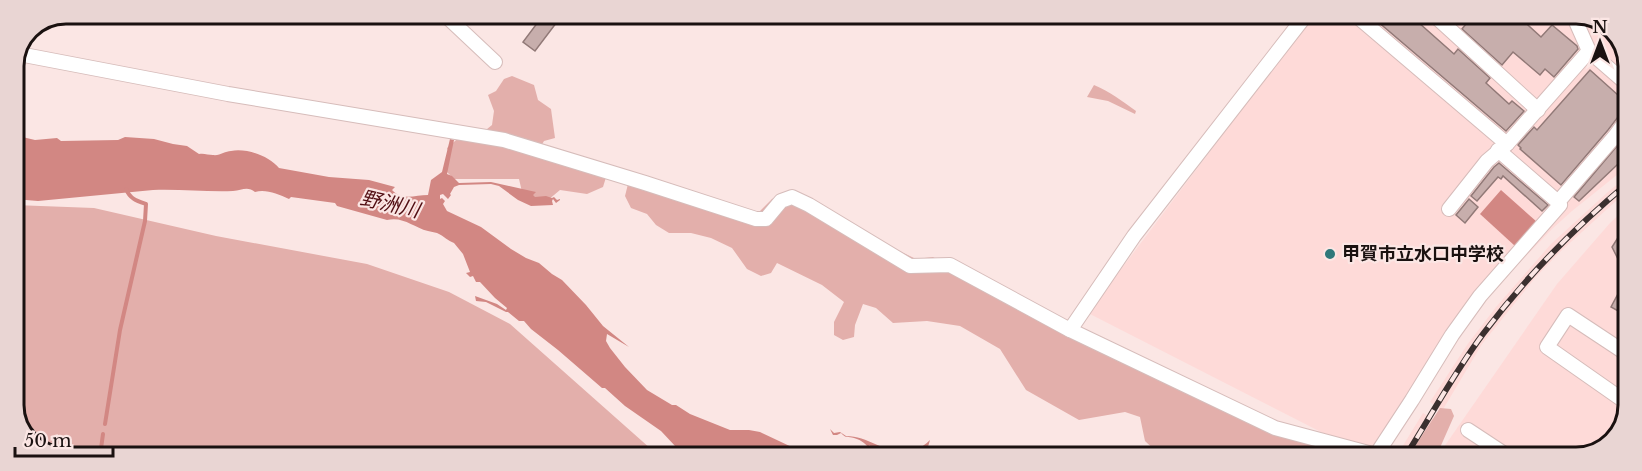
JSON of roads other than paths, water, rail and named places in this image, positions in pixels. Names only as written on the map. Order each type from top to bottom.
[{"type":"street","points":[[455,24],[495,62]]},
{"type":"street","points":[[1070,330],[1134,236],[1299,24]]},
{"type":"street","points":[[1366,24],[1502,147],[1560,206],[1480,296],[1452,335],[1381,447]]},
{"type":"street","points":[[1444,24],[1538,110]]},
{"type":"street","points":[[1577,24],[1588,51],[1618,76]]},
{"type":"street","points":[[1449,209],[1487,160],[1538,110],[1588,51]]},
{"type":"street","points":[[26,55],[228,94],[504,140],[756,219],[766,219],[781,201],[792,197],[910,266],[950,265],[1070,330],[1275,428],[1346,447]]},
{"type":"street","points":[[1558,202],[1618,132]]},
{"type":"street","points":[[1618,348],[1568,315],[1547,346],[1618,397]]},
{"type":"street","points":[[1468,430],[1494,447]]},
{"type":"water","name":"野洲川","points":[[24,137],[35,140],[57,138],[61,141],[118,140],[125,137],[154,139],[187,146],[199,154],[218,155],[237,150],[251,152],[264,157],[279,168],[329,177],[369,180],[395,187],[392,190],[396,193],[409,197],[428,195],[431,180],[442,172],[450,139],[454,140],[447,174],[459,183],[491,182],[536,192],[533,195],[535,197],[546,196],[560,200],[556,203],[553,199],[553,205],[531,206],[518,200],[499,186],[459,185],[454,187],[448,199],[443,194],[440,195],[440,199],[445,201],[443,204],[447,211],[481,227],[511,249],[539,263],[562,280],[603,326],[629,347],[607,334],[606,341],[610,348],[647,390],[690,414],[730,430],[760,432],[792,447],[676,447],[661,431],[602,388],[524,321],[519,321],[508,312],[486,302],[476,301],[475,296],[506,310],[507,308],[480,282],[476,282],[473,276],[470,277],[466,273],[470,272],[463,254],[454,243],[437,233],[398,219],[387,220],[337,206],[335,203],[291,197],[289,199],[272,192],[255,192],[247,189],[233,191],[153,190],[38,201],[24,200]]},
{"type":"water","points":[[1501,190],[1537,222],[1515,246],[1480,214]]},
{"type":"water","points":[[830,429],[834,433],[840,432],[846,436],[857,437],[883,447],[869,445],[870,447],[868,447],[857,439],[846,437],[841,433],[833,435]]},
{"type":"water","points":[[930,440],[928,447],[920,447]]},
{"type":"waterway","points":[[105,424],[120,330],[145,221],[146,204],[137,201],[126,189]]},
{"type":"waterway","points":[[101,447],[103,434]]},
{"type":"railway","points":[[1411,447],[1462,364],[1499,313],[1551,254],[1618,192]]},
{"type":"place","name":"甲賀市立水口中学校","points":[[1330,254]]}]
